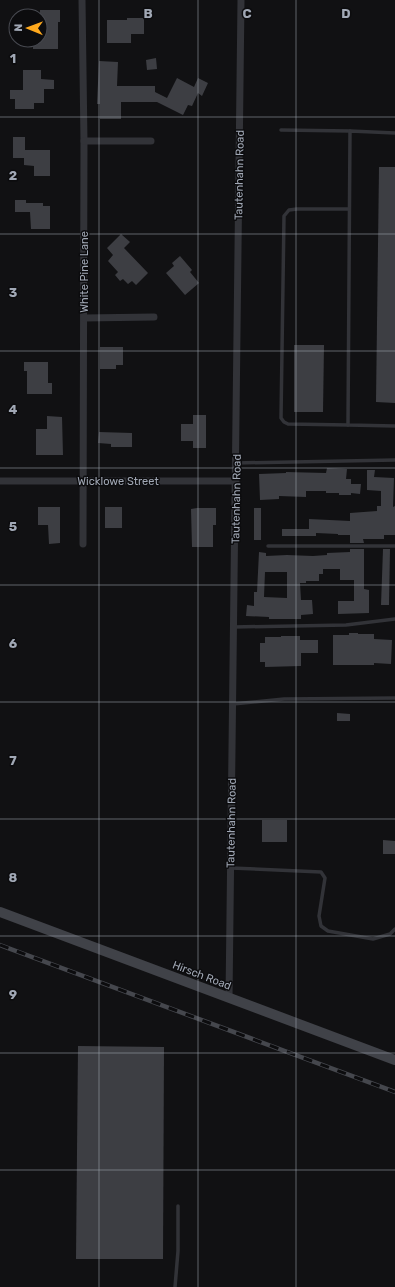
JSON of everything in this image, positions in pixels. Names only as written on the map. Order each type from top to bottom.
[{"type":"main road","name":"Hirsch Road","points":[[0,912],[395,1060]]},
{"type":"street","name":"White Pine Lane","points":[[82,0],[84,141],[83,544]]},
{"type":"street","name":"Tautenhahn Road","points":[[229,998],[241,0]]},
{"type":"street","points":[[84,141],[151,141]]},
{"type":"street","points":[[84,318],[154,316]]},
{"type":"street","name":"Wicklowe Street","points":[[0,481],[236,482]]},
{"type":"lane","points":[[281,130],[395,133]]},
{"type":"lane","points":[[348,426],[350,131]]},
{"type":"lane","points":[[349,209],[297,209],[289,210],[284,216],[282,420],[288,424],[395,426]]},
{"type":"lane","points":[[236,463],[395,460]]},
{"type":"lane","points":[[268,546],[395,546]]},
{"type":"lane","points":[[234,627],[346,625],[395,619]]},
{"type":"lane","points":[[233,704],[284,699],[395,698]]},
{"type":"lane","points":[[231,868],[321,872],[325,878],[319,916],[322,926],[328,931],[373,939],[390,934],[395,929]]},
{"type":"lane","points":[[175,1287],[178,1251],[178,1206]]},
{"type":"building","points":[[48,10],[60,10],[60,22],[58,22],[58,49],[33,49],[48,48]]},
{"type":"building","points":[[127,18],[144,18],[144,34],[131,34],[131,43],[107,43],[107,20],[127,20]]},
{"type":"building","points":[[156,58],[157,69],[147,70],[146,60]]},
{"type":"building","points":[[99,61],[118,62],[117,86],[155,86],[155,92],[167,98],[177,78],[194,87],[198,78],[208,83],[202,96],[198,93],[192,106],[188,105],[183,115],[157,102],[121,102],[121,119],[100,119],[100,104],[97,104]]},
{"type":"building","points":[[23,70],[41,70],[41,79],[54,80],[54,89],[44,89],[44,103],[34,103],[34,109],[15,109],[15,99],[10,99],[10,90],[23,90]]},
{"type":"building","points":[[13,137],[25,137],[25,150],[50,150],[50,176],[34,176],[34,166],[24,165],[24,158],[13,158]]},
{"type":"building","points":[[379,167],[395,167],[395,403],[376,402]]},
{"type":"building","points":[[15,200],[26,200],[26,203],[43,203],[43,206],[50,206],[50,229],[31,229],[30,212],[15,212]]},
{"type":"building","points":[[121,234],[130,242],[124,248],[148,273],[136,285],[132,281],[128,284],[123,279],[120,281],[115,275],[118,272],[108,261],[113,255],[107,248]]},
{"type":"building","points":[[180,256],[192,270],[190,272],[199,283],[185,295],[166,273],[174,266],[172,263]]},
{"type":"building","points":[[294,345],[324,345],[323,412],[294,412]]},
{"type":"building","points":[[100,347],[123,347],[123,365],[116,365],[116,369],[100,369]]},
{"type":"building","points":[[24,362],[48,362],[48,383],[52,383],[52,394],[27,394],[27,371],[24,371]]},
{"type":"building","points":[[193,415],[206,415],[206,448],[193,448],[193,441],[181,441],[181,424],[193,424]]},
{"type":"building","points":[[47,416],[62,417],[63,455],[36,455],[36,429],[47,429]]},
{"type":"building","points":[[99,432],[132,433],[132,447],[111,447],[111,444],[98,443]]},
{"type":"building","points":[[327,468],[347,469],[346,479],[351,479],[351,484],[361,484],[360,494],[351,493],[351,495],[339,495],[339,493],[326,493],[326,491],[306,491],[306,497],[279,496],[279,499],[260,500],[259,474],[286,472],[326,473]]},
{"type":"building","points":[[367,470],[375,470],[374,477],[394,478],[393,507],[395,506],[395,535],[384,535],[384,539],[363,539],[364,543],[350,543],[350,535],[316,533],[316,536],[282,536],[282,529],[309,529],[309,519],[350,521],[350,513],[377,511],[377,506],[381,506],[381,491],[367,490]]},
{"type":"building","points":[[38,507],[60,507],[60,543],[49,544],[48,525],[38,525]]},
{"type":"building","points":[[105,507],[122,507],[122,528],[105,528]]},
{"type":"building","points":[[216,508],[216,525],[213,525],[213,547],[192,547],[191,509]]},
{"type":"building","points":[[254,508],[261,508],[261,540],[254,540]]},
{"type":"building","points":[[350,549],[364,549],[364,589],[369,590],[369,613],[338,614],[338,601],[354,601],[354,580],[340,580],[340,569],[323,569],[323,574],[319,574],[319,581],[306,581],[306,583],[300,583],[301,600],[312,600],[313,614],[301,615],[301,619],[269,619],[269,617],[246,616],[247,605],[254,606],[254,592],[257,592],[259,552],[266,553],[266,556],[313,556],[327,555],[327,553],[350,552]],"holes":[[[265,572],[287,572],[287,598],[264,597]]]},
{"type":"building","points":[[383,549],[390,549],[389,605],[381,605]]},
{"type":"building","points":[[349,633],[374,634],[374,639],[392,640],[391,664],[374,663],[374,665],[333,665],[333,635],[349,635]]},
{"type":"building","points":[[300,636],[300,640],[318,640],[318,653],[301,653],[301,666],[265,667],[265,662],[260,662],[260,643],[265,643],[265,637]]},
{"type":"building","points":[[337,713],[350,714],[350,721],[337,721]]},
{"type":"building","points":[[262,820],[287,820],[287,842],[262,842]]},
{"type":"building","points":[[383,840],[395,841],[395,854],[383,854]]},
{"type":"building","points":[[78,1046],[164,1047],[163,1259],[76,1259]]},
{"type":"railway","points":[[0,945],[395,1092]]}]
